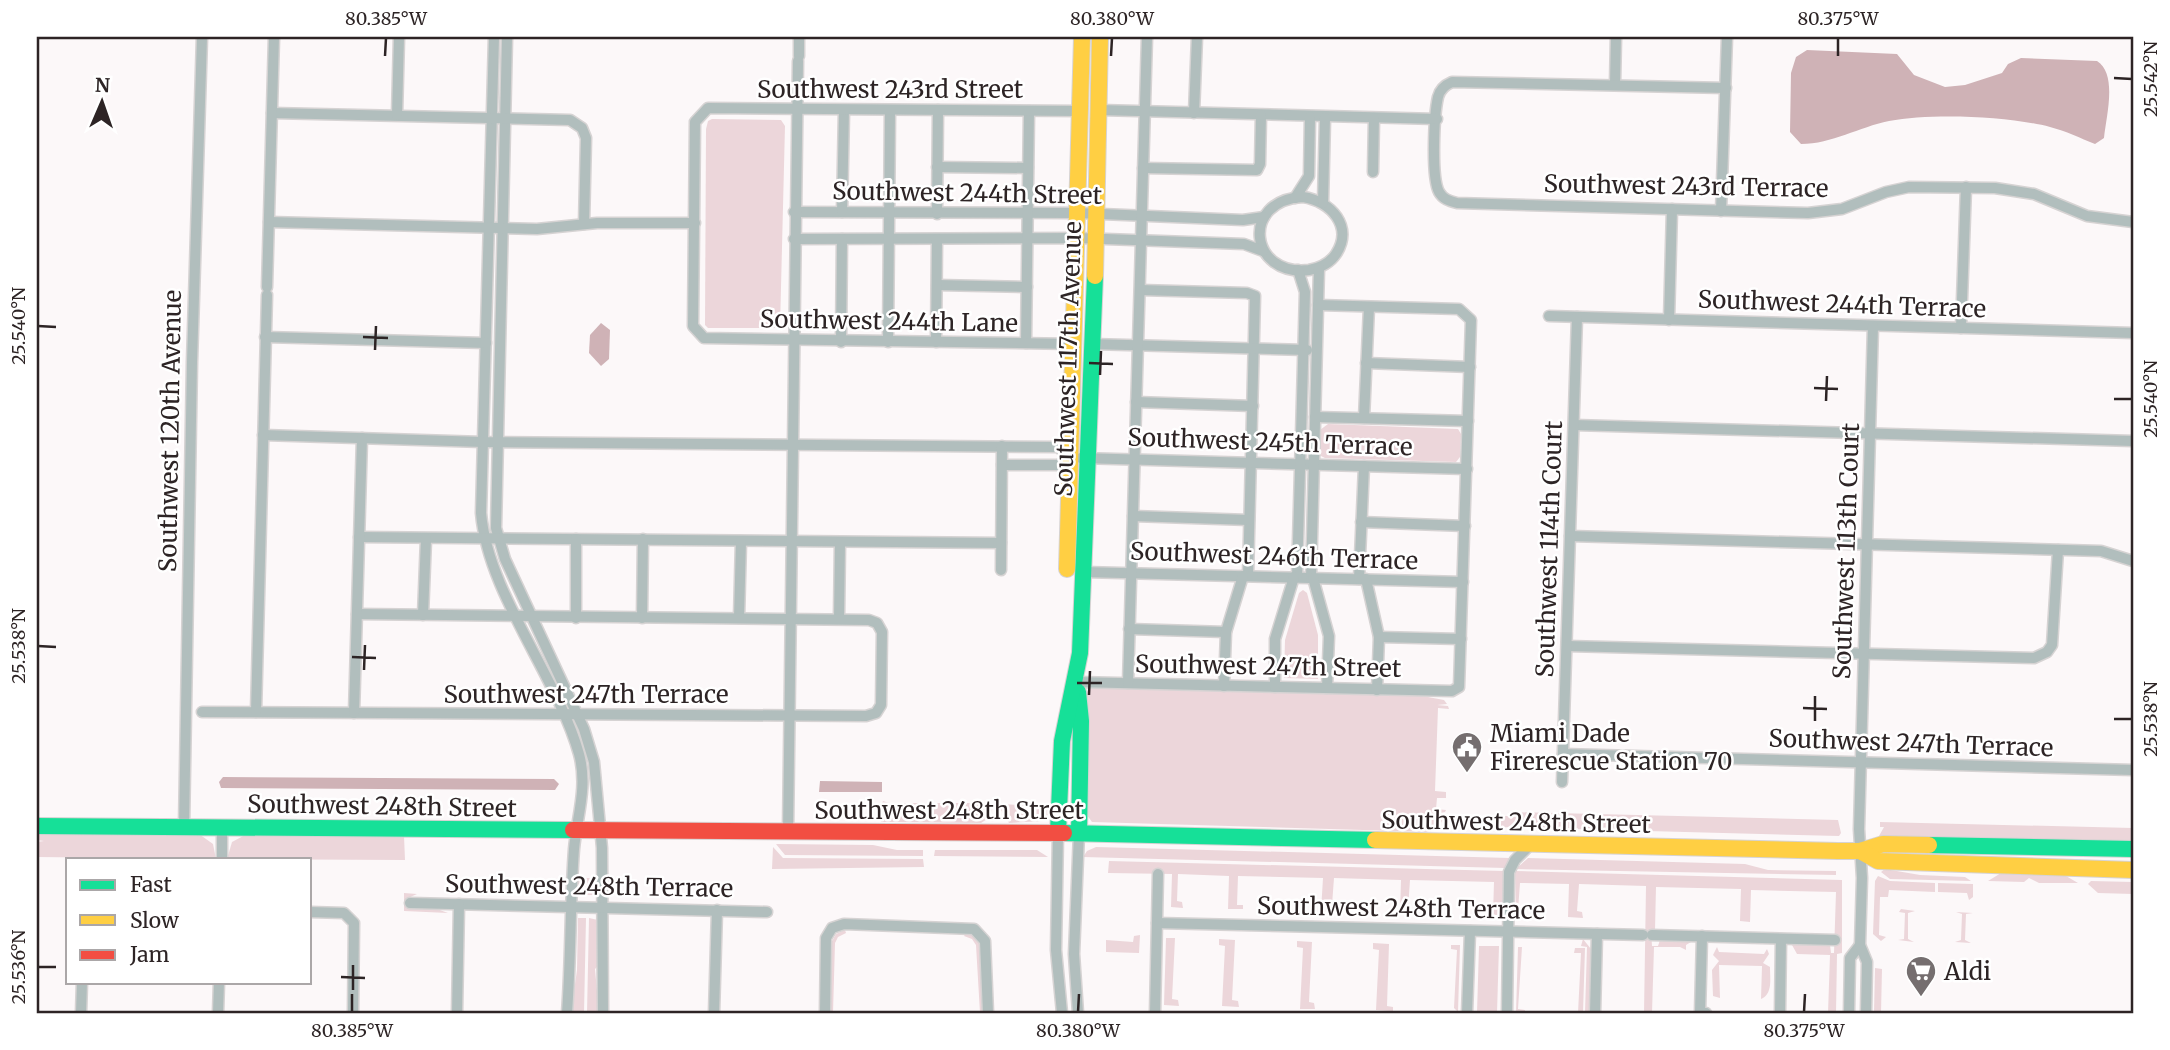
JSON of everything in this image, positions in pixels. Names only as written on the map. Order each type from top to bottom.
[{"type":"street","name":"Southwest 120th Avenue","points":[[184,827],[192,362],[202,37]]},
{"type":"street","points":[[256,712],[274,37]]},
{"type":"street","points":[[397,115],[399,37]]},
{"type":"street","points":[[494,37],[481,513],[485,540],[578,749],[582,771],[583,797],[577,831],[567,1013]]},
{"type":"street","points":[[508,37],[494,511],[498,539],[577,715],[593,758],[600,831],[603,1013]]},
{"type":"street","points":[[788,832],[794,212],[799,37]]},
{"type":"street","name":"Southwest 117th Avenue","points":[[1078,1013],[1074,959],[1081,721],[1077,682],[1075,570],[1082,344],[1078,213],[1082,37]]},
{"type":"street","name":"Southwest 117th Avenue","points":[[1082,344],[1096,238],[1100,37]]},
{"type":"street","points":[[1128,683],[1147,37]]},
{"type":"street","points":[[1195,113],[1197,37]]},
{"type":"street","points":[[1615,84],[1616,37]]},
{"type":"street","points":[[1721,211],[1727,37]]},
{"type":"street","points":[[1099,110],[1437,119],[1438,98],[1447,83],[1464,79],[1726,88]]},
{"type":"street","name":"Southwest 243rd Street","points":[[695,223],[695,122],[708,108],[1081,111]]},
{"type":"street","points":[[842,212],[844,110]]},
{"type":"street","points":[[888,342],[890,110]]},
{"type":"street","points":[[937,214],[938,110]]},
{"type":"street","points":[[1026,343],[1029,111]]},
{"type":"street","points":[[272,113],[567,120],[582,128],[586,141],[584,224]]},
{"type":"street","points":[[1143,168],[1256,170],[1260,164],[1261,115]]},
{"type":"street","points":[[1295,198],[1309,176],[1310,117]]},
{"type":"street","points":[[1323,203],[1325,118]]},
{"type":"street","points":[[1373,172],[1374,118]]},
{"type":"street","name":"Southwest 243rd Terrace","points":[[1437,119],[1435,176],[1440,195],[1457,203],[1721,211],[1832,211],[1898,189],[1966,187],[2019,190],[2046,198],[2087,216],[2133,222]]},
{"type":"street","points":[[937,167],[1028,168]]},
{"type":"street","points":[[1961,328],[1966,187]]},
{"type":"street","points":[[1295,198],[1323,203],[1336,214],[1343,233],[1337,253],[1319,268],[1298,270],[1279,265],[1264,251],[1259,231],[1264,217],[1277,204],[1295,198]]},
{"type":"street","points":[[1669,320],[1672,209]]},
{"type":"street","name":"Southwest 244th Street","points":[[794,212],[937,214],[1028,211],[1243,220],[1264,217]]},
{"type":"street","points":[[269,222],[502,229],[548,229],[584,224],[695,223]]},
{"type":"street","name":"Southwest 244th Lane","points":[[695,223],[694,327],[704,338],[1138,345],[1317,351]]},
{"type":"street","name":"Southwest 244th Street","points":[[794,239],[1027,241],[1096,238],[1244,244],[1264,251]]},
{"type":"street","points":[[841,342],[842,239]]},
{"type":"street","points":[[936,342],[937,239]]},
{"type":"street","points":[[1319,268],[1315,417],[1317,465],[1312,578],[1329,636],[1327,688]]},
{"type":"street","points":[[1275,687],[1275,639],[1295,577],[1305,292],[1298,270]]},
{"type":"street","points":[[937,285],[1027,287]]},
{"type":"street","points":[[1139,290],[1252,293],[1256,300],[1250,520],[1245,576],[1226,632],[1224,686]]},
{"type":"street","points":[[1318,305],[1461,309],[1469,317],[1470,367],[1461,639],[1379,637]]},
{"type":"street","points":[[1364,418],[1368,307]]},
{"type":"street","name":"Southwest 244th Terrace","points":[[1549,316],[2133,333]]},
{"type":"street","name":"Southwest 114th Court","points":[[1562,782],[1577,317]]},
{"type":"street","name":"Southwest 113th Court","points":[[1866,1013],[1867,961],[1860,945],[1860,851],[1873,326]]},
{"type":"street","points":[[265,337],[486,343]]},
{"type":"street","points":[[1366,363],[1470,367]]},
{"type":"street","points":[[1136,402],[1253,406]]},
{"type":"street","points":[[1315,417],[1468,421]]},
{"type":"street","points":[[1574,425],[2133,441]]},
{"type":"street","points":[[263,435],[483,442],[1058,447],[1079,458]]},
{"type":"street","points":[[354,713],[362,438]]},
{"type":"street","points":[[1001,570],[1002,446]]},
{"type":"street","points":[[1002,465],[1058,466],[1079,458]]},
{"type":"street","name":"Southwest 245th Terrace","points":[[1079,458],[1467,469]]},
{"type":"street","points":[[1364,466],[1361,522],[1363,579],[1379,637],[1377,690]]},
{"type":"street","points":[[1133,516],[1250,520]]},
{"type":"street","points":[[1361,522],[1465,526]]},
{"type":"street","points":[[1570,536],[2101,551],[2133,561]]},
{"type":"street","points":[[359,537],[1001,543]]},
{"type":"street","points":[[423,615],[426,539]]},
{"type":"street","points":[[576,539],[576,618]]},
{"type":"street","points":[[642,618],[643,540]]},
{"type":"street","points":[[739,618],[741,541]]},
{"type":"street","points":[[356,614],[839,619],[840,542]]},
{"type":"street","points":[[1567,646],[2029,659],[2044,654],[2052,645],[2058,551]]},
{"type":"street","name":"Southwest 246th Terrace","points":[[1075,570],[1463,582]]},
{"type":"street","name":"Southwest 247th Terrace","points":[[201,712],[866,716],[878,711],[882,700],[882,635],[877,623],[839,619]]},
{"type":"street","points":[[1129,629],[1226,632]]},
{"type":"street","name":"Southwest 247th Street","points":[[1077,682],[1457,690],[1461,639]]},
{"type":"street","name":"Southwest 117th Avenue","points":[[1062,1013],[1056,950],[1061,749],[1077,682]]},
{"type":"street","name":"Southwest 247th Terrace","points":[[1563,754],[2133,770]]},
{"type":"street","name":"Southwest 248th Street","points":[[37,826],[1079,833],[1860,851],[1883,844],[2133,849]]},
{"type":"street","points":[[222,827],[222,858]]},
{"type":"street","points":[[1507,1013],[1510,871],[1530,845]]},
{"type":"street","name":"Southwest 248th Street","points":[[1860,851],[1878,860],[2133,870]]},
{"type":"street","points":[[1154,1013],[1158,874]]},
{"type":"street","name":"Southwest 248th Terrace","points":[[410,903],[767,912]]},
{"type":"street","points":[[457,1013],[459,904]]},
{"type":"street","points":[[714,1013],[717,910]]},
{"type":"street","points":[[312,912],[344,913],[353,920],[353,1013]]},
{"type":"street","name":"Southwest 248th Terrace","points":[[1157,923],[1835,940]]},
{"type":"street","points":[[825,1013],[826,941],[830,931],[841,925],[855,925],[969,928],[980,933],[985,945],[988,1013]]},
{"type":"street","points":[[1468,1013],[1470,930]]},
{"type":"street","points":[[1595,1013],[1597,934]]},
{"type":"street","points":[[1702,936],[1700,1013],[1706,1013]]},
{"type":"street","points":[[1780,1013],[1781,939]]},
{"type":"street","name":"Southwest 113th Court","points":[[1849,1013],[1850,958],[1860,945]]},
{"type":"street","points":[[81,1013],[82,984]]},
{"type":"street","points":[[218,1013],[219,984]]},
{"type":"shaded area","points":[[1807,50],[1897,54],[1914,75],[1945,87],[1965,85],[2002,73],[2008,64],[2021,58],[2097,61],[2103,67],[2109,86],[2104,138],[2095,144],[2062,130],[2033,123],[1948,116],[1889,121],[1824,141],[1801,144],[1790,132],[1791,73],[1796,57]]},
{"type":"shaded area","points":[[781,120],[785,126],[780,328],[708,328],[705,325],[706,129],[708,121]]},
{"type":"shaded area","points":[[601,323],[610,330],[609,359],[601,366],[589,353],[590,335]]},
{"type":"shaded area","points":[[1328,424],[1458,429],[1461,434],[1460,457],[1456,462],[1325,458],[1319,455],[1320,430]]},
{"type":"shaded area","points":[[1303,590],[1307,593],[1318,635],[1318,679],[1284,678],[1285,640],[1299,593]]},
{"type":"shaded area","points":[[1090,687],[1412,694],[1444,700],[1447,704],[1437,705],[1448,706],[1449,709],[1438,708],[1435,791],[1446,792],[1446,798],[1437,798],[1436,809],[1446,810],[1434,814],[1446,815],[1439,826],[1433,826],[1431,832],[1092,822],[1084,811],[1087,692]]},
{"type":"shaded area","points":[[223,777],[554,779],[559,784],[555,790],[221,788],[219,782]]},
{"type":"shaded area","points":[[820,781],[882,782],[882,792],[819,792]]},
{"type":"shaded area","points":[[883,801],[994,803],[990,817],[981,823],[881,822],[880,808]]},
{"type":"shaded area","points":[[1002,804],[1053,807],[1044,821],[1009,823],[1001,810]]},
{"type":"shaded area","points":[[1509,812],[1838,820],[1841,833],[1839,836],[1498,827],[1494,824],[1493,816],[1508,816]]},
{"type":"shaded area","points":[[1880,822],[2133,828],[2133,841],[1879,836],[1884,827],[1880,827]]},
{"type":"shaded area","points":[[37,832],[199,834],[213,844],[216,858],[37,857],[37,842],[44,841],[37,840]]},
{"type":"shaded area","points":[[247,834],[404,836],[405,860],[227,858],[232,842]]},
{"type":"shaded area","points":[[776,844],[873,845],[897,850],[923,850],[923,856],[785,855]]},
{"type":"shaded area","points":[[773,847],[783,858],[923,859],[924,867],[772,869]]},
{"type":"shaded area","points":[[1096,847],[1510,858],[1505,868],[1083,857],[1087,851]]},
{"type":"shaded area","points":[[935,850],[1037,850],[1048,857],[934,856]]},
{"type":"shaded area","points":[[1528,858],[1745,864],[1768,870],[1836,871],[1836,875],[1516,869]]},
{"type":"shaded area","points":[[1109,861],[1504,871],[1502,916],[1493,915],[1494,882],[1410,880],[1408,909],[1415,909],[1415,913],[1400,913],[1401,880],[1334,878],[1332,905],[1337,906],[1339,912],[1321,911],[1323,878],[1238,876],[1237,905],[1243,905],[1243,909],[1228,909],[1229,876],[1178,874],[1177,901],[1182,902],[1183,908],[1171,907],[1172,874],[1108,873]]},
{"type":"shaded area","points":[[1885,869],[1920,875],[1965,877],[1971,881],[1890,879],[1881,872]]},
{"type":"shaded area","points":[[1515,871],[1842,880],[1842,953],[1837,954],[1836,1013],[1828,1013],[1830,955],[1797,954],[1792,945],[1830,945],[1831,953],[1834,953],[1836,892],[1751,890],[1750,922],[1740,921],[1741,889],[1656,887],[1652,946],[1658,946],[1660,940],[1691,942],[1686,945],[1686,950],[1680,947],[1654,947],[1652,1013],[1644,1013],[1646,886],[1579,884],[1577,911],[1582,912],[1583,918],[1568,917],[1569,884],[1520,883],[1518,910],[1524,910],[1525,916],[1516,916]]},
{"type":"shaded area","points":[[2001,873],[2066,876],[2078,883],[2039,883],[2029,878],[2024,882],[1988,881]]},
{"type":"shaded area","points":[[1878,876],[1890,881],[1935,883],[1935,892],[1889,890],[1888,897],[1880,897],[1879,935],[1886,937],[1881,941],[1873,934],[1875,881]]},
{"type":"shaded area","points":[[578,878],[595,878],[594,895],[578,895]]},
{"type":"shaded area","points":[[2091,881],[2133,882],[2133,894],[2098,893],[2088,884]]},
{"type":"shaded area","points":[[1938,883],[1973,884],[1973,897],[1969,900],[1967,893],[1938,892]]},
{"type":"shaded area","points":[[404,893],[417,894],[408,898],[408,908],[437,909],[448,913],[404,911]]},
{"type":"shaded area","points":[[1901,909],[1915,911],[1908,913],[1908,939],[1914,942],[1898,940],[1904,939],[1905,913],[1899,912]]},
{"type":"shaded area","points":[[1956,912],[1973,913],[1966,914],[1965,940],[1971,943],[1955,942],[1961,940],[1962,914]]},
{"type":"shaded area","points":[[578,918],[586,918],[584,1013],[571,1013],[577,970]]},
{"type":"shaded area","points":[[589,918],[598,920],[595,969],[599,1013],[587,1013]]},
{"type":"shaded area","points":[[845,930],[846,933],[838,937],[835,943],[833,1013],[829,1013],[831,943],[836,934]]},
{"type":"shaded area","points":[[966,933],[973,935],[980,944],[984,1013],[980,1013],[976,945],[972,939],[964,936]]},
{"type":"shaded area","points":[[1140,935],[1139,953],[1106,952],[1106,940],[1133,942],[1134,936]]},
{"type":"shaded area","points":[[1166,938],[1175,938],[1172,999],[1178,1000],[1179,1006],[1164,1005]]},
{"type":"shaded area","points":[[1219,939],[1235,940],[1232,1000],[1238,1001],[1239,1007],[1222,1006],[1225,946],[1219,945]]},
{"type":"shaded area","points":[[1583,939],[1591,949],[1589,1013],[1585,1013],[1587,947],[1581,946]]},
{"type":"shaded area","points":[[1297,941],[1312,942],[1309,1002],[1314,1003],[1315,1009],[1300,1009],[1303,948],[1297,947]]},
{"type":"shaded area","points":[[1373,943],[1389,944],[1387,1006],[1393,1007],[1393,1011],[1376,1010],[1379,950],[1373,949]]},
{"type":"shaded area","points":[[1451,945],[1460,945],[1458,1012],[1454,1008],[1457,950],[1451,949]]},
{"type":"shaded area","points":[[1479,946],[1499,946],[1497,1013],[1477,1013]]},
{"type":"shaded area","points":[[1518,947],[1522,947],[1518,1009],[1525,1010],[1525,1013],[1516,1013]]},
{"type":"shaded area","points":[[1717,947],[1719,952],[1764,954],[1767,949],[1769,954],[1763,963],[1770,967],[1770,981],[1765,997],[1761,999],[1762,966],[1719,965],[1720,998],[1713,996],[1712,970],[1719,961],[1713,955]]},
{"type":"shaded area","points":[[1575,948],[1585,948],[1583,1013],[1578,1013],[1581,953],[1574,953]]},
{"type":"shaded area","points":[[1875,968],[1882,969],[1881,1013],[1874,1013]]},
{"type":"traffic: fast","points":[[1058,833],[1062,741],[1080,653],[1095,276]]},
{"type":"traffic: fast","points":[[1078,692],[1081,721],[1079,833]]},
{"type":"traffic: fast","points":[[37,826],[573,830]]},
{"type":"traffic: fast","points":[[1064,833],[1375,840]]},
{"type":"traffic: fast","points":[[1929,845],[2133,849]]},
{"type":"traffic: slow","points":[[1067,569],[1082,37]]},
{"type":"traffic: slow","points":[[1095,276],[1100,37]]},
{"type":"traffic: slow","points":[[1375,840],[1838,851],[1860,851],[1883,844],[1929,845]]},
{"type":"traffic: slow","points":[[1860,851],[1878,861],[2133,870]]},
{"type":"traffic: jam","points":[[573,830],[1064,833]]},
{"type":"place","name":"Miami Dade Firerescue Station 70","points":[[1467,774]]},
{"type":"place","name":"Aldi","points":[[1921,998]]}]
